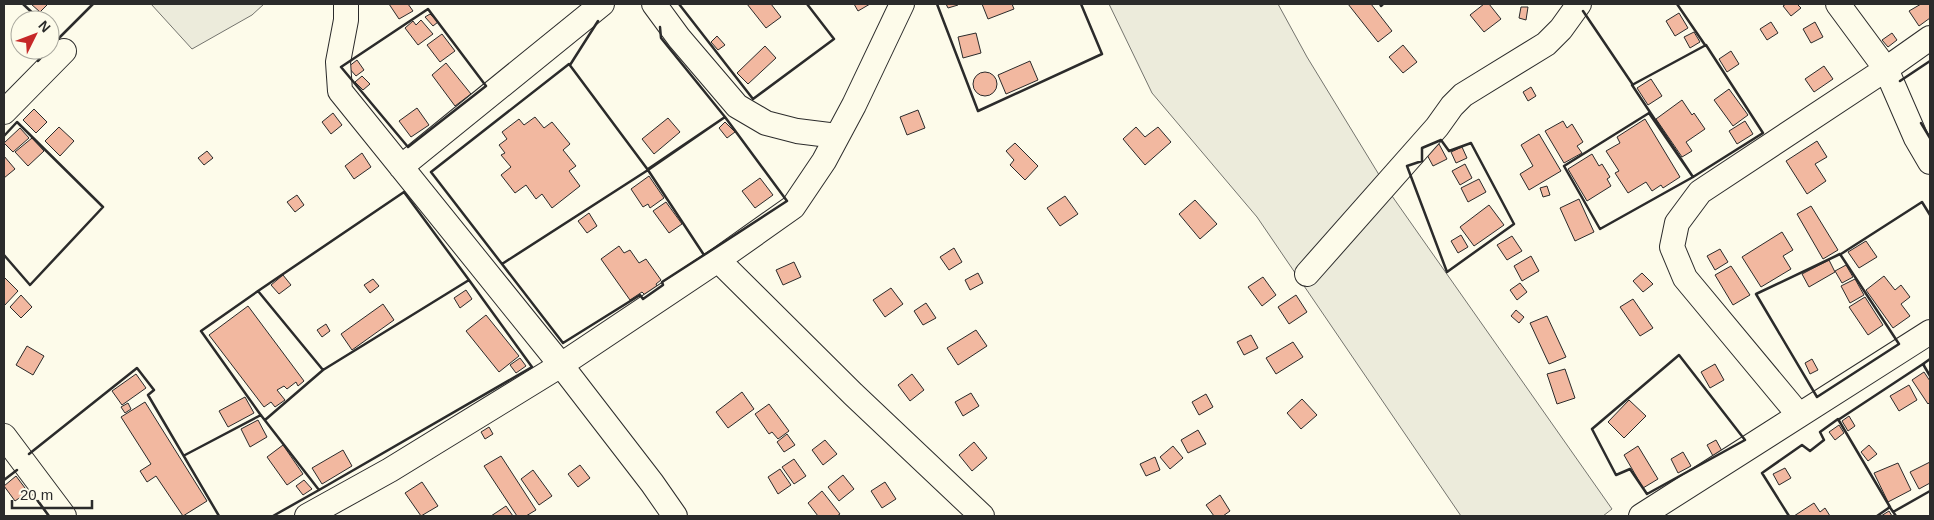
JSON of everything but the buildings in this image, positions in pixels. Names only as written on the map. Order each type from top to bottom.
[{"type":"street","points":[[346,4],[346,20],[338,62],[340,91],[561,364],[652,483],[674,516]]},
{"type":"street","points":[[401,167],[602,4]]},
{"type":"street","points":[[654,4],[679,38],[736,106],[766,123],[837,136]]},
{"type":"street","points":[[307,516],[390,470],[561,364],[718,260],[793,206],[824,161],[902,4]]},
{"type":"street","points":[[1307,274],[1463,95],[1546,44],[1561,29],[1579,4]]},
{"type":"street","points":[[1838,4],[1886,69],[1916,138],[1930,162]]},
{"type":"street","points":[[1799,415],[1685,278],[1672,247],[1677,223],[1700,192],[1930,38]]},
{"type":"street","points":[[4,112],[64,51]]},
{"type":"street","points":[[718,260],[853,394],[982,516]]},
{"type":"street","points":[[1642,516],[1930,332]]},
{"type":"street","points":[[4,436],[64,516]]},
{"type":"shaded area","points":[[151,4],[264,4],[252,15],[192,49]]},
{"type":"shaded area","points":[[1109,4],[1278,4],[1307,57],[1392,196],[1612,509],[1603,516],[1461,516],[1257,217],[1152,93]]},
{"type":"wall","points":[[23,4],[29,10]]},
{"type":"wall","points":[[60,37],[93,4]]},
{"type":"wall","points":[[679,4],[753,99],[834,39],[807,4]]},
{"type":"wall","points":[[937,4],[978,111],[1102,54],[1081,4]]},
{"type":"wall","points":[[1380,4],[1381,6],[1383,4]]},
{"type":"wall","points":[[1677,4],[1705,45]]},
{"type":"wall","points":[[428,9],[486,86],[408,147],[341,67],[428,9]]},
{"type":"wall","points":[[1583,11],[1633,85]]},
{"type":"wall","points":[[570,65],[598,21]]},
{"type":"wall","points":[[648,169],[725,117],[661,38],[660,27]]},
{"type":"wall","points":[[1706,45],[1763,133],[1693,177],[1632,85],[1706,45]]},
{"type":"wall","points":[[1900,81],[1930,61]]},
{"type":"wall","points":[[569,64],[648,170],[502,264],[431,172],[569,64]]},
{"type":"wall","points":[[1649,113],[1693,177],[1600,229],[1564,166],[1649,113]]},
{"type":"wall","points":[[725,117],[787,201],[704,255],[648,170],[725,117]]},
{"type":"wall","points":[[4,136],[17,122],[103,207],[30,285],[4,255]]},
{"type":"wall","points":[[1921,123],[1930,138]]},
{"type":"wall","points":[[1441,140],[1449,151],[1471,143],[1514,224],[1447,272],[1407,166],[1422,161],[1422,148],[1441,140]]},
{"type":"wall","points":[[648,170],[704,255],[662,282],[663,285],[643,299],[640,295],[563,343],[502,264],[648,170]]},
{"type":"wall","points":[[404,192],[469,280],[323,370],[258,291],[404,192]]},
{"type":"wall","points":[[1841,254],[1922,202],[1930,215]]},
{"type":"wall","points":[[1840,254],[1899,344],[1817,397],[1756,294],[1840,254]]},
{"type":"wall","points":[[265,420],[323,370],[258,291],[201,331],[260,414],[319,490],[532,367],[469,280],[323,370],[265,420]]},
{"type":"wall","points":[[1679,355],[1745,440],[1647,494],[1630,469],[1616,475],[1592,429],[1679,355]]},
{"type":"wall","points":[[1924,365],[1930,359]]},
{"type":"wall","points":[[1838,420],[1923,364],[1930,376]]},
{"type":"wall","points":[[29,454],[137,368],[154,390],[148,395],[219,516]]},
{"type":"wall","points":[[185,455],[261,415]]},
{"type":"wall","points":[[1789,516],[1762,473],[1802,445],[1810,451],[1824,440],[1820,432],[1838,419],[1890,507],[1877,516]]},
{"type":"wall","points":[[4,480],[17,470]]},
{"type":"wall","points":[[273,516],[319,490]]},
{"type":"wall","points":[[1893,512],[1930,491]]},
{"type":"wall","points":[[38,501],[49,516]]},
{"type":"wall","points":[[1889,506],[1896,516]]}]
